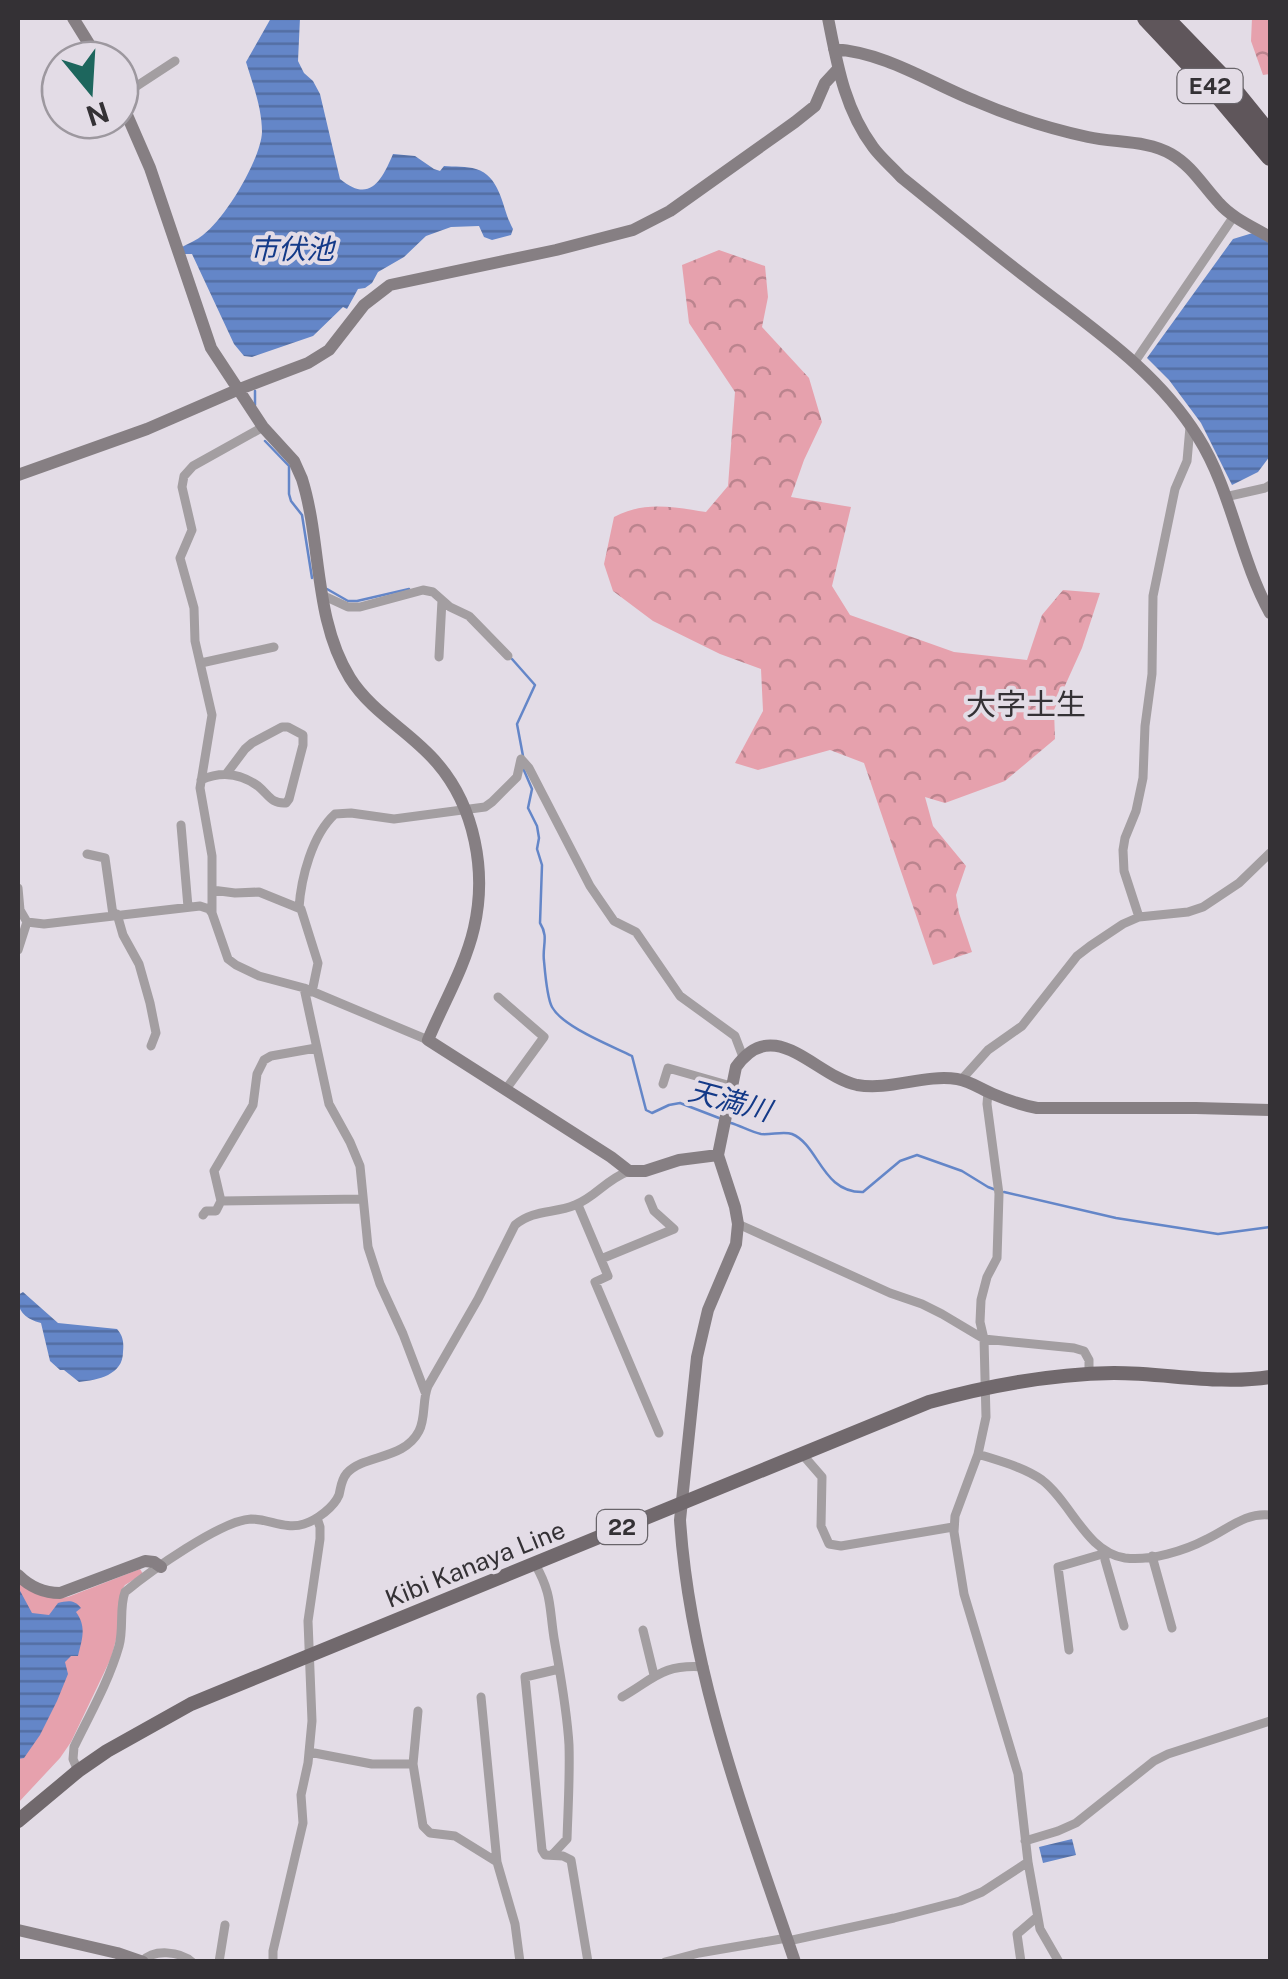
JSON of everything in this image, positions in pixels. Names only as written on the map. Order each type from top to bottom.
[{"type":"highway","name":"E42","points":[[1146,18],[1232,110],[1270,158]]},
{"type":"highway","name":"E42","points":[[1165,18],[1270,132]]},
{"type":"highway","points":[[1232,110],[1270,166]]},
{"type":"main road","name":"Kibi Kanaya Line","points":[[18,1821],[78,1771],[191,1704],[929,1402],[1024,1379],[1089,1374],[1227,1380],[1270,1377]]},
{"type":"street","points":[[73,18],[87,40]]},
{"type":"street","points":[[828,18],[837,70],[855,117],[873,148],[901,177],[1134,363],[1190,424],[1208,455],[1270,613]]},
{"type":"street","points":[[834,49],[887,60],[978,103],[1056,130],[1169,152],[1198,177],[1220,206],[1270,236]]},
{"type":"street","points":[[140,85],[175,62]]},
{"type":"street","points":[[18,475],[147,429],[308,363],[329,350],[364,305],[390,284],[633,230],[670,211],[815,106],[837,70]]},
{"type":"street","points":[[138,140],[210,348],[262,427],[294,460],[302,479],[322,595],[334,640],[351,678],[390,722],[438,763],[466,810],[477,850],[474,926],[465,957],[428,1040]]},
{"type":"street","points":[[1134,363],[1234,216]]},
{"type":"street","points":[[1139,917],[1124,871],[1123,850],[1143,778],[1152,674],[1153,596],[1175,489],[1186,461],[1190,424]]},
{"type":"street","points":[[262,427],[193,466],[184,476],[182,487],[192,530],[180,558],[194,608],[195,641],[212,715],[200,788],[212,856],[212,913],[228,959],[259,976],[308,990],[428,1040],[629,1172]]},
{"type":"street","points":[[1225,497],[1270,484]]},
{"type":"street","points":[[322,595],[348,607],[423,590],[434,592],[478,624],[508,656]]},
{"type":"street","points":[[439,657],[442,600]]},
{"type":"street","points":[[200,663],[274,648]]},
{"type":"street","points":[[201,780],[227,773],[253,783],[275,803],[286,803],[303,744],[302,735],[288,726],[282,727],[245,749],[227,773]]},
{"type":"street","points":[[299,908],[302,878],[330,817],[351,814],[394,820],[485,807],[517,776],[521,759],[590,886],[614,921],[636,932],[680,996],[734,1036],[743,1057]]},
{"type":"street","points":[[181,826],[188,907]]},
{"type":"street","points":[[962,1079],[988,1050],[1022,1026],[1076,956],[1139,917],[1203,907],[1239,883],[1270,853]]},
{"type":"street","points":[[87,854],[105,858],[115,915],[139,964],[151,1008],[156,1033],[151,1046]]},
{"type":"street","points":[[18,888],[23,919],[18,950]]},
{"type":"street","points":[[212,890],[260,892],[303,912],[318,963],[308,990],[329,1104],[360,1166],[368,1247],[425,1392]]},
{"type":"street","points":[[23,919],[44,924],[188,907],[205,907],[212,913]]},
{"type":"street","points":[[498,997],[544,1037],[506,1089]]},
{"type":"street","points":[[795,1962],[741,1806],[704,1667],[685,1582],[680,1520],[696,1357],[708,1310],[736,1244],[735,1207],[718,1155],[736,1068],[743,1057],[758,1048],[778,1045],[842,1080],[865,1086],[962,1079],[1015,1103],[1037,1108],[1270,1110]]},
{"type":"street","points":[[203,1215],[216,1210],[221,1201],[214,1171],[253,1106],[261,1065],[270,1056],[316,1048]]},
{"type":"street","points":[[663,1084],[668,1068],[731,1086]]},
{"type":"street","points":[[988,1092],[999,1191],[998,1258],[987,1277],[981,1300],[986,1418],[953,1527],[964,1594],[1018,1774],[1037,1917],[1046,1944],[1060,1962]]},
{"type":"street","points":[[78,1771],[73,1752],[116,1657],[123,1596],[129,1588],[211,1532],[240,1521],[292,1526],[317,1518],[337,1499],[351,1470],[388,1456],[414,1437],[421,1426],[425,1392],[516,1225],[524,1218],[578,1204],[606,1182],[629,1172],[718,1155]]},
{"type":"street","points":[[221,1201],[363,1199]]},
{"type":"street","points":[[601,1260],[674,1229],[654,1212],[650,1200]]},
{"type":"street","points":[[578,1204],[608,1276],[594,1282],[658,1433]]},
{"type":"street","points":[[738,1224],[922,1304],[984,1340],[1084,1351],[1089,1374]]},
{"type":"street","points":[[802,1454],[822,1477],[821,1526],[829,1544],[841,1546],[953,1527]]},
{"type":"street","points":[[978,1454],[1044,1481],[1106,1551],[1125,1558],[1152,1556],[1196,1544],[1253,1515],[1270,1515]]},
{"type":"street","points":[[273,1962],[303,1823],[301,1795],[312,1721],[308,1622],[320,1539],[317,1518]]},
{"type":"street","points":[[1106,1551],[1105,1560],[1124,1626]]},
{"type":"street","points":[[1069,1650],[1058,1568],[1106,1551]]},
{"type":"street","points":[[1152,1556],[1172,1628]]},
{"type":"street","points":[[18,1574],[36,1589],[60,1593],[145,1561],[161,1567]]},
{"type":"street","points":[[535,1564],[548,1589],[569,1749],[567,1838],[550,1856]]},
{"type":"street","points":[[643,1630],[654,1676]]},
{"type":"street","points":[[622,1696],[674,1667],[704,1667]]},
{"type":"street","points":[[559,1669],[526,1677],[542,1850],[545,1855],[571,1860],[588,1962]]},
{"type":"street","points":[[481,1698],[497,1862],[515,1924],[520,1962]]},
{"type":"street","points":[[418,1711],[412,1764],[426,1830],[456,1836],[497,1862]]},
{"type":"street","points":[[1026,1841],[1076,1823],[1168,1754],[1270,1721]]},
{"type":"street","points":[[309,1752],[372,1764],[412,1764]]},
{"type":"street","points":[[665,1962],[894,1918],[960,1901],[982,1892],[1028,1862]]},
{"type":"street","points":[[1022,1962],[1017,1934],[1037,1917]]},
{"type":"street","points":[[220,1962],[225,1925]]},
{"type":"street","points":[[18,1930],[143,1962],[151,1954],[179,1954],[192,1962]]},
{"type":"green space","points":[[1252,18],[1270,18],[1270,74],[1263,75],[1251,41]]},
{"type":"green space","points":[[719,250],[765,266],[768,297],[762,327],[809,378],[822,422],[791,497],[851,507],[832,586],[850,615],[954,652],[1027,660],[1042,615],[1063,590],[1100,593],[1082,648],[1054,710],[1055,739],[1005,781],[945,803],[925,797],[933,826],[966,866],[956,895],[972,952],[933,965],[864,763],[830,750],[758,770],[735,763],[763,711],[761,669],[653,621],[613,591],[604,564],[614,517],[648,507],[706,512],[728,486],[735,392],[689,323],[682,265]]},
{"type":"green space","points":[[140,1569],[143,1574],[121,1591],[111,1658],[71,1742],[18,1803],[18,1581],[41,1595],[60,1598]]},
{"type":"water","name":"市伏池","points":[[271,18],[300,18],[298,61],[320,94],[340,179],[359,189],[374,186],[393,154],[415,156],[440,171],[444,166],[476,169],[496,186],[513,229],[511,235],[492,240],[484,237],[479,226],[451,227],[426,236],[404,257],[378,272],[372,283],[358,289],[347,309],[343,307],[313,336],[252,357],[244,356],[234,344],[192,254],[185,254],[182,247],[203,235],[221,216],[255,157],[262,123],[246,62]]},
{"type":"water","points":[[1256,232],[1270,240],[1270,456],[1258,472],[1232,485],[1201,423],[1147,358],[1233,239]]},
{"type":"water","points":[[23,1292],[58,1323],[117,1329],[123,1345],[119,1366],[101,1378],[79,1382],[60,1370],[50,1361],[41,1323],[21,1310],[18,1295]]},
{"type":"water","points":[[18,1587],[32,1613],[49,1615],[58,1603],[76,1603],[81,1608],[76,1612],[83,1633],[78,1656],[65,1662],[68,1674],[40,1735],[24,1758],[18,1759]]},
{"type":"water","points":[[1072,1839],[1076,1855],[1043,1863],[1039,1847]]},
{"type":"waterway","name":"天満川","points":[[255,391],[255,405]]},
{"type":"waterway","name":"天満川","points":[[265,441],[289,466],[289,494],[302,515],[312,578]]},
{"type":"waterway","name":"天満川","points":[[327,589],[348,601],[409,589]]},
{"type":"waterway","name":"天満川","points":[[512,659],[535,685],[517,724],[523,756]]},
{"type":"waterway","name":"天満川","points":[[523,768],[532,789],[528,808],[539,838],[540,923],[552,1007],[576,1028],[632,1056],[646,1110],[652,1113],[680,1103],[719,1118]]},
{"type":"waterway","name":"天満川","points":[[731,1123],[761,1134],[792,1134],[809,1148],[838,1185],[849,1190],[863,1192],[900,1161],[917,1155],[962,1171],[996,1190]]},
{"type":"waterway","name":"天満川","points":[[1004,1192],[1116,1218],[1218,1234],[1270,1227]]},
{"type":"district","name":"大字土生","points":[[1026,704]]}]
